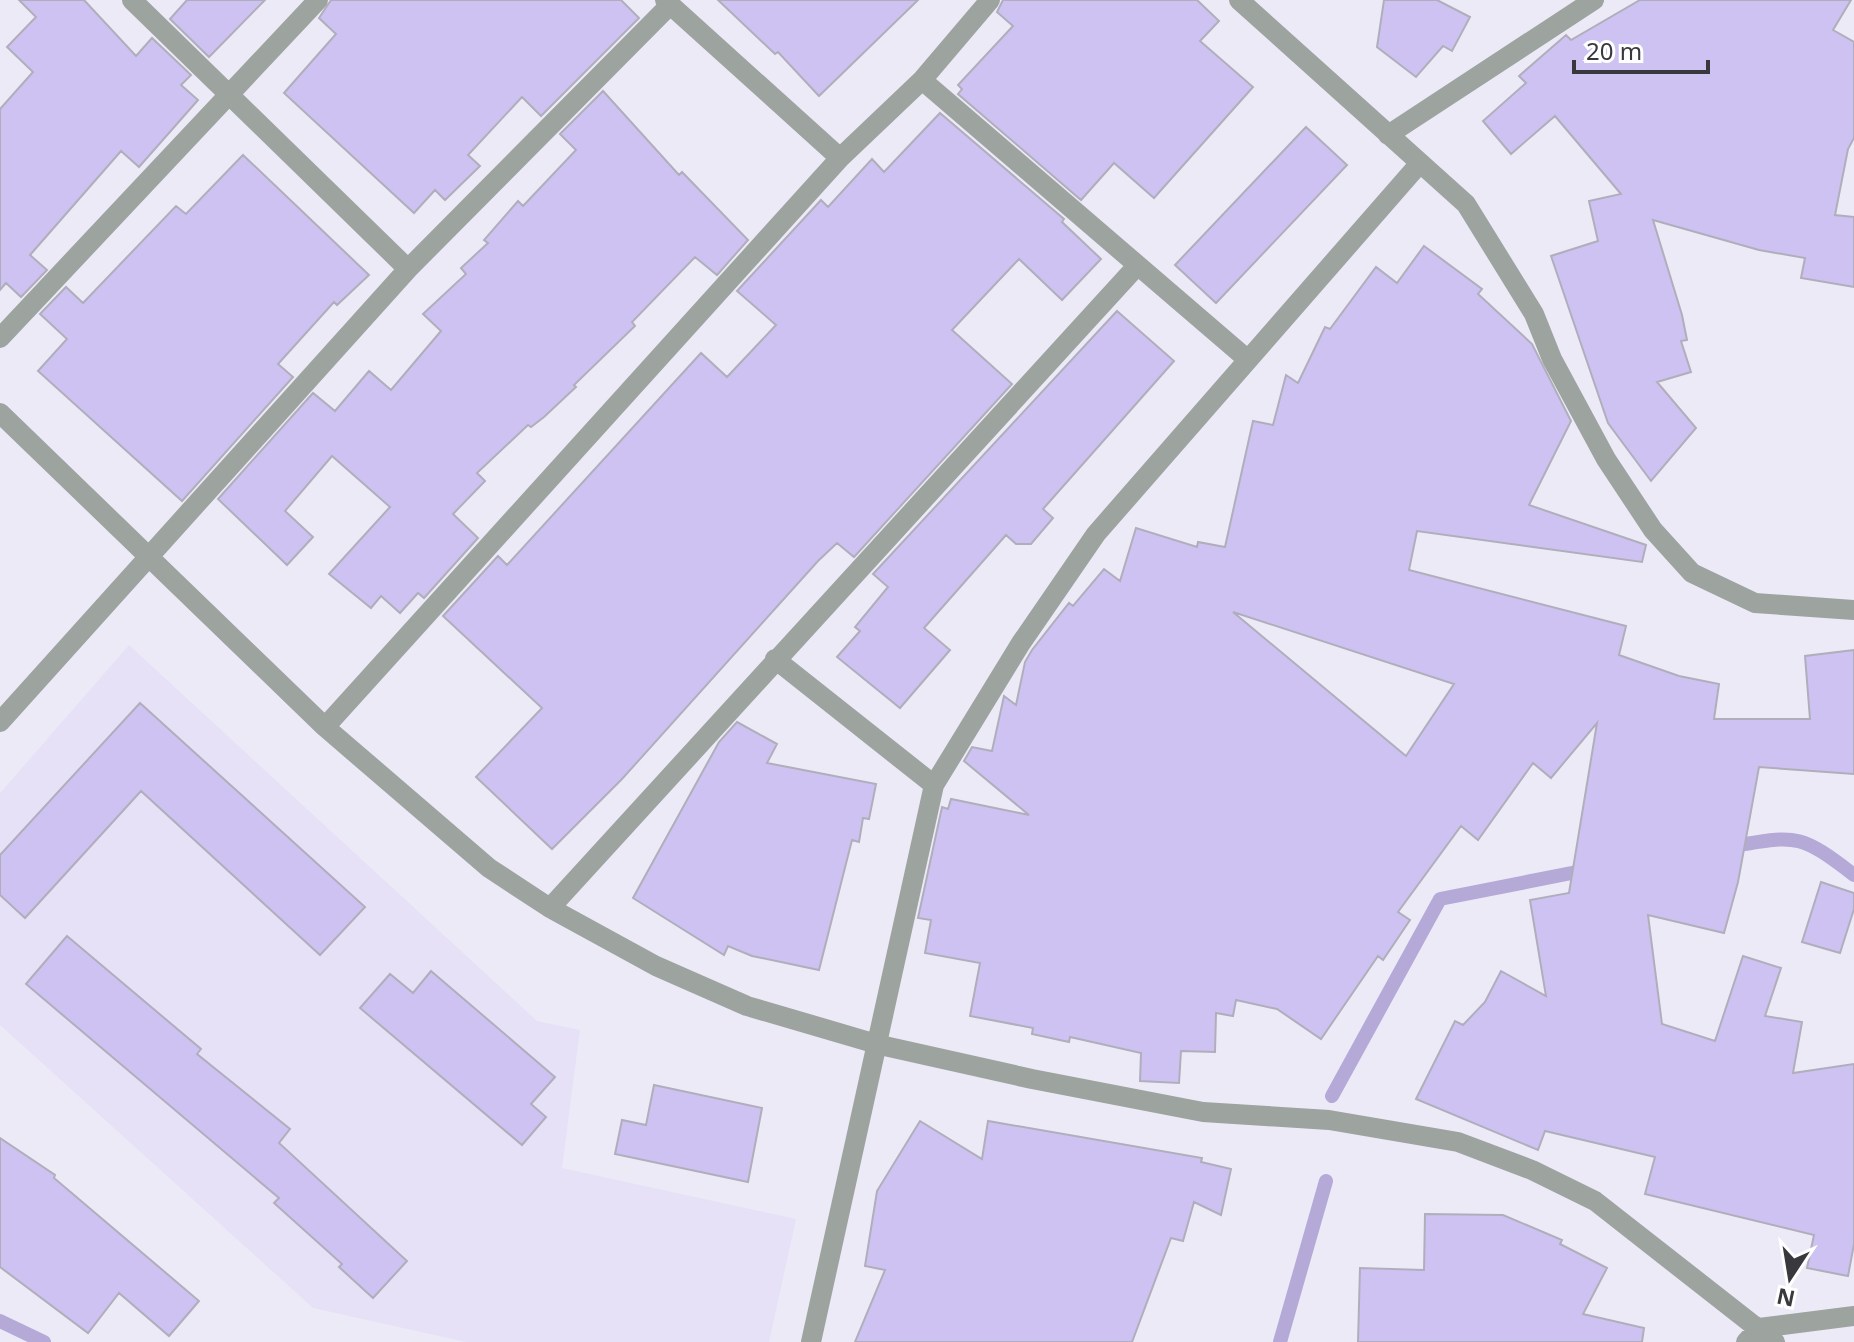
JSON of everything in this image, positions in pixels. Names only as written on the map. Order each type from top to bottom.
[{"type":"street","points":[[132,0],[408,269]]},
{"type":"street","points":[[0,338],[318,0]]},
{"type":"street","points":[[325,727],[840,158],[922,80],[990,0]]},
{"type":"street","points":[[1239,0],[1466,204],[1534,314],[1552,359],[1606,459],[1653,530],[1692,573],[1755,603],[1854,610]]},
{"type":"street","points":[[1388,135],[1592,1]]},
{"type":"street","points":[[0,722],[408,269],[668,2],[840,158]]},
{"type":"street","points":[[922,80],[1136,267],[1247,359]]},
{"type":"street","points":[[811,1342],[880,1045],[934,785],[1021,643],[1096,534],[1420,163]]},
{"type":"street","points":[[550,908],[1136,267]]},
{"type":"street","points":[[0,413],[325,727],[489,868],[550,908],[656,966],[747,1006],[880,1045],[1203,1112],[1329,1120],[1458,1142],[1532,1170],[1595,1201],[1753,1335],[1775,1342]]},
{"type":"street","points":[[775,659],[934,785]]},
{"type":"street","points":[[1753,1335],[1854,1316]]},
{"type":"shaded area","points":[[129,645],[537,1021],[580,1030],[562,1168],[796,1219],[769,1342],[466,1342],[313,1308],[0,1025],[0,793]]},
{"type":"building","points":[[19,0],[84,0],[136,56],[152,38],[191,75],[181,85],[198,100],[139,167],[121,151],[30,255],[47,270],[21,297],[6,283],[0,290],[0,109],[33,72],[7,47],[36,17]]},
{"type":"building","points":[[187,0],[265,0],[209,57],[170,19]]},
{"type":"building","points":[[331,0],[621,0],[639,18],[541,116],[522,97],[468,155],[480,166],[445,200],[435,190],[414,213],[284,93],[336,34],[319,18]]},
{"type":"building","points":[[718,0],[918,0],[819,96],[778,52],[775,54]]},
{"type":"building","points":[[1003,0],[1197,0],[1219,21],[1200,41],[1253,87],[1154,198],[1114,163],[1081,200],[958,94],[962,89],[958,85],[1013,26],[997,12]]},
{"type":"building","points":[[1384,0],[1437,0],[1470,17],[1452,51],[1443,46],[1416,77],[1377,47]]},
{"type":"building","points":[[1640,0],[1851,0],[1833,30],[1854,42],[1854,138],[1848,149],[1835,215],[1854,217],[1854,287],[1801,278],[1805,258],[1759,250],[1653,220],[1682,315],[1687,340],[1681,341],[1691,372],[1657,382],[1696,428],[1651,481],[1608,423],[1551,256],[1598,241],[1589,201],[1621,194],[1555,116],[1511,154],[1483,121],[1526,83],[1519,76],[1566,35],[1571,40]]},
{"type":"building","points":[[603,91],[679,175],[682,172],[748,240],[717,275],[695,257],[632,322],[635,326],[574,385],[576,387],[544,417],[531,427],[528,425],[477,473],[485,481],[453,514],[478,538],[424,598],[418,593],[400,613],[381,596],[371,608],[329,574],[390,507],[332,456],[285,511],[313,537],[287,565],[218,499],[313,393],[335,411],[369,371],[391,390],[441,331],[423,314],[466,274],[461,268],[488,243],[484,240],[518,201],[523,206],[576,150],[560,134]]},
{"type":"building","points":[[940,113],[1064,219],[1062,222],[1101,259],[1062,300],[1019,259],[952,330],[1012,384],[854,557],[837,543],[818,561],[622,779],[552,849],[476,777],[542,708],[443,616],[498,556],[507,565],[701,353],[727,377],[776,325],[737,291],[821,200],[828,207],[872,159],[884,172]]},
{"type":"building","points":[[1306,127],[1347,165],[1216,303],[1175,265]]},
{"type":"building","points":[[243,155],[369,275],[337,305],[334,302],[278,364],[293,377],[182,501],[38,371],[67,339],[40,314],[66,287],[83,303],[176,206],[186,214]]},
{"type":"building","points":[[1424,246],[1482,289],[1478,294],[1532,344],[1571,421],[1529,505],[1646,545],[1642,562],[1417,531],[1409,570],[1626,626],[1619,655],[1679,676],[1719,684],[1714,719],[1810,719],[1805,656],[1854,650],[1854,774],[1759,767],[1738,882],[1724,933],[1648,915],[1662,1024],[1715,1041],[1743,956],[1781,968],[1765,1016],[1802,1022],[1793,1073],[1854,1064],[1854,1244],[1848,1276],[1807,1268],[1814,1235],[1645,1194],[1655,1157],[1545,1131],[1538,1150],[1416,1099],[1455,1021],[1463,1025],[1485,1002],[1501,971],[1546,996],[1530,900],[1569,893],[1597,723],[1551,778],[1533,763],[1478,840],[1461,826],[1398,912],[1410,920],[1383,960],[1378,956],[1321,1039],[1277,1009],[1236,1000],[1233,1016],[1216,1013],[1215,1052],[1181,1051],[1179,1083],[1140,1081],[1141,1053],[1070,1037],[1069,1042],[1032,1034],[1033,1028],[970,1016],[980,963],[925,953],[931,920],[918,918],[942,807],[948,809],[951,799],[1029,815],[964,761],[972,747],[992,751],[1004,696],[1016,705],[1025,662],[1032,650],[1069,603],[1073,606],[1104,569],[1120,581],[1136,528],[1197,547],[1198,542],[1225,547],[1253,421],[1273,425],[1286,375],[1298,383],[1325,327],[1330,329],[1376,267],[1397,283]],"holes":[[[1233,612],[1454,684],[1406,756]]]},
{"type":"building","points":[[1117,311],[1174,361],[1043,509],[1053,518],[1031,544],[1016,544],[1006,535],[924,628],[950,650],[900,708],[837,657],[860,631],[855,627],[888,587],[873,574]]},
{"type":"building","points":[[140,703],[365,907],[320,955],[141,791],[25,918],[0,895],[0,855]]},
{"type":"building","points":[[737,722],[777,744],[767,763],[876,784],[869,819],[863,818],[859,842],[852,840],[819,970],[752,956],[728,946],[724,955],[633,898],[719,742]]},
{"type":"building","points":[[1821,882],[1854,893],[1854,909],[1840,953],[1802,942]]},
{"type":"building","points":[[67,936],[201,1049],[197,1054],[290,1129],[279,1143],[407,1261],[373,1298],[339,1267],[342,1264],[274,1203],[279,1198],[26,984]]},
{"type":"building","points":[[431,971],[555,1077],[531,1104],[546,1117],[522,1145],[360,1008],[390,974],[413,993]]},
{"type":"building","points":[[654,1085],[762,1108],[748,1182],[615,1154],[622,1120],[646,1125]]},
{"type":"building","points":[[920,1121],[982,1159],[988,1121],[1202,1158],[1201,1162],[1231,1169],[1221,1215],[1194,1202],[1183,1241],[1171,1238],[1132,1342],[855,1342],[885,1270],[865,1266],[877,1191]]},
{"type":"building","points":[[0,1138],[55,1175],[54,1178],[199,1301],[169,1336],[119,1293],[88,1333],[0,1267]]},
{"type":"building","points":[[1425,1214],[1503,1215],[1562,1240],[1560,1244],[1607,1268],[1583,1314],[1644,1328],[1642,1342],[1358,1342],[1360,1268],[1424,1270]]},
{"type":"waterway","points":[[1727,847],[1795,840],[1820,851],[1854,875]]},
{"type":"waterway","points":[[1332,1096],[1440,899],[1592,869]]},
{"type":"waterway","points":[[1280,1342],[1326,1181]]},
{"type":"waterway","points":[[0,1321],[44,1342]]}]
